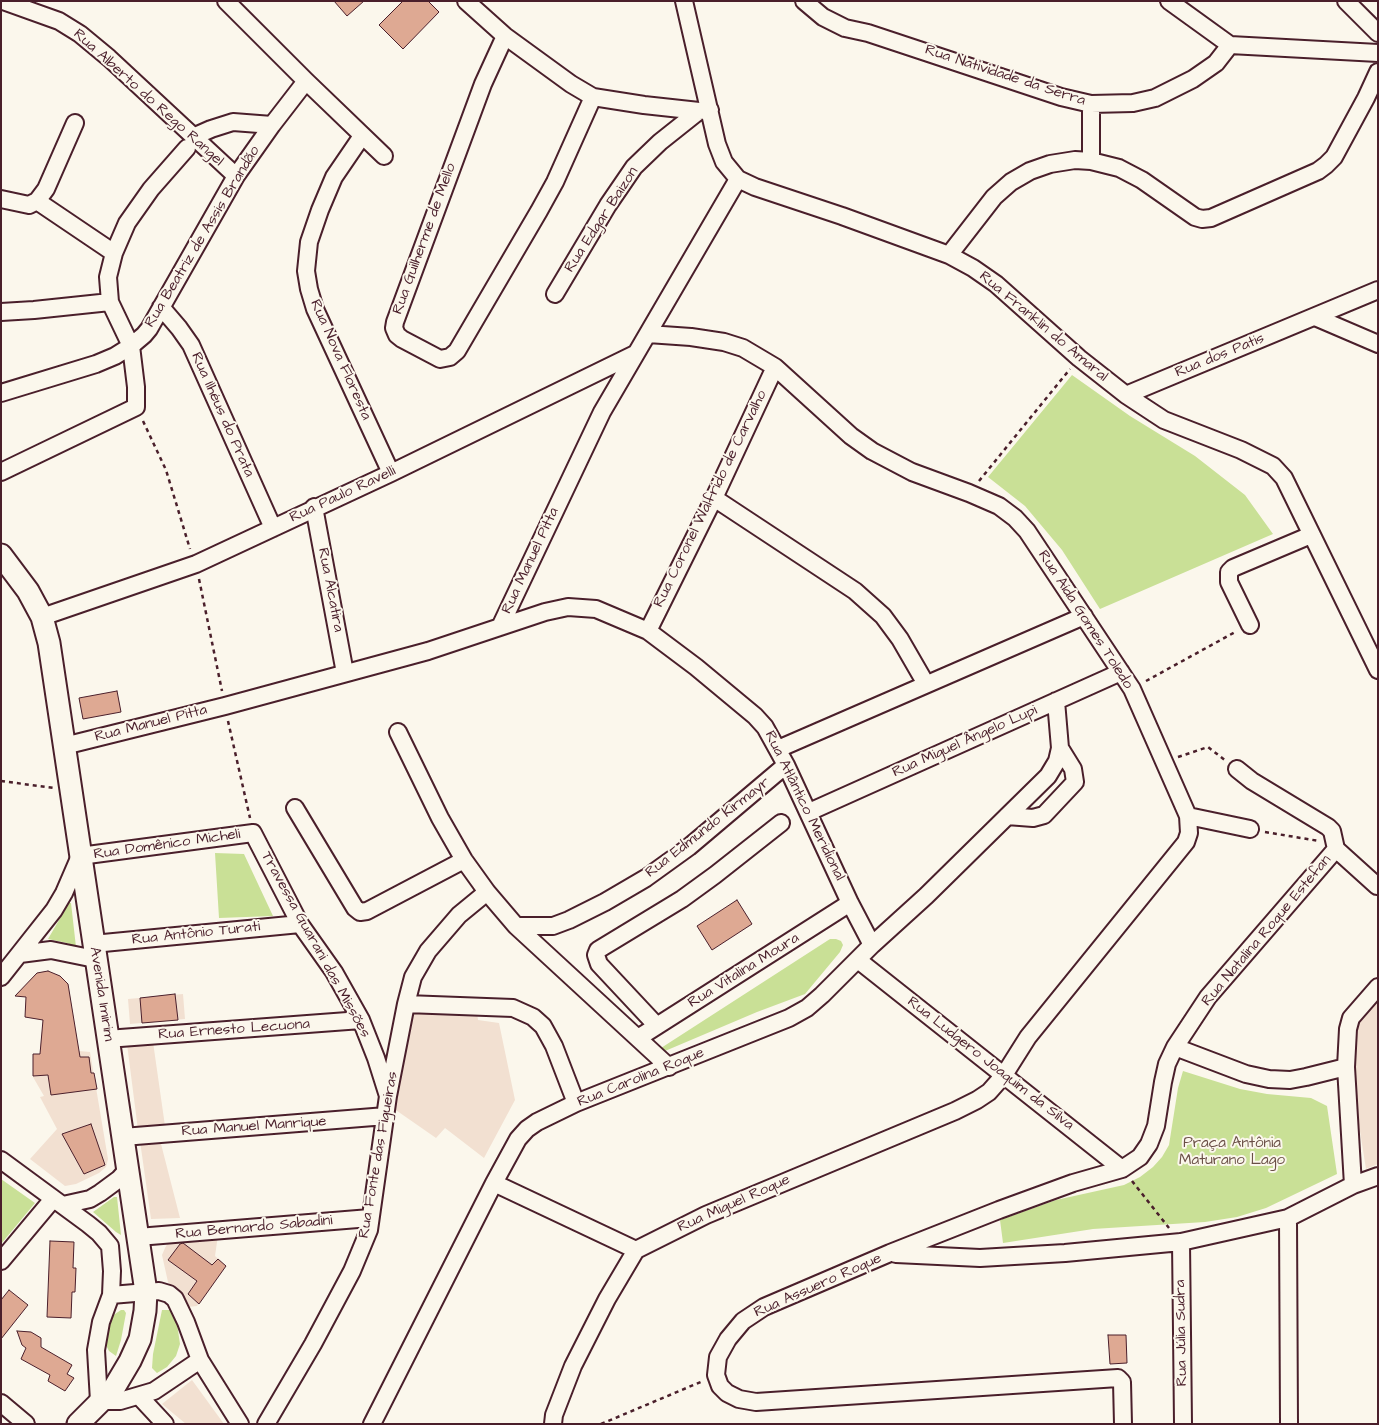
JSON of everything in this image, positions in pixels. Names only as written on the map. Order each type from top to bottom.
[{"type":"main road","name":"Avenida Imirim","points":[[1,555],[28,591],[42,617],[49,643],[146,1292],[140,1339],[120,1379],[114,1388],[78,1424]]},
{"type":"street","name":"Rua Alberto do Rego Rangel","points":[[3,1],[59,21],[80,34],[109,58],[190,143],[236,176]]},
{"type":"street","points":[[226,1],[384,156]]},
{"type":"street","points":[[466,1],[505,36],[571,84],[594,97],[613,101],[704,111]]},
{"type":"street","name":"Rua Franklin do Amaral","points":[[684,1],[704,111],[724,162],[738,179],[755,187],[949,255],[973,268],[996,284],[1079,358],[1126,395],[1164,420],[1241,450],[1273,466],[1284,478],[1378,670]]},
{"type":"street","name":"Rua Natividade da Serra","points":[[804,1],[823,18],[845,28],[868,33],[1062,97],[1091,104],[1134,103],[1155,98],[1193,78],[1216,63],[1230,45]]},
{"type":"street","points":[[1169,1],[1230,45],[1378,53]]},
{"type":"street","points":[[1346,1],[1378,33]]},
{"type":"street","name":"Rua Guilherme de Mello","points":[[505,36],[483,84],[394,322],[394,328],[402,339],[440,359],[450,357],[456,352],[539,212],[594,97]]},
{"type":"street","points":[[949,255],[994,196],[1011,182],[1030,171],[1050,164],[1075,160],[1090,161],[1119,168],[1142,180],[1195,217],[1202,219],[1211,218],[1326,165],[1334,157],[1378,72]]},
{"type":"street","name":"Rua Beatriz de Assis Brandão","points":[[1,393],[96,364],[115,356],[131,346],[149,328],[236,176],[306,81]]},
{"type":"street","points":[[1090,161],[1091,104]]},
{"type":"street","name":"Rua Edgar Baizon","points":[[555,294],[608,205],[634,167],[660,142],[704,111]]},
{"type":"street","name":"Rua Beatriz de Assis Brandão","points":[[190,143],[211,129],[233,122],[272,125]]},
{"type":"street","points":[[1,199],[29,205],[38,201],[46,189],[75,123]]},
{"type":"street","name":"Rua Nova Floresta","points":[[362,136],[334,177],[320,210],[309,242],[306,270],[315,309],[391,472]]},
{"type":"street","points":[[1,472],[136,407],[136,387],[131,346],[110,302],[108,277],[114,253],[127,223],[139,204],[190,143]]},
{"type":"street","name":"Rua Manuel Pitta","points":[[64,746],[225,706],[428,651],[500,627],[602,412],[738,179]]},
{"type":"street","points":[[38,201],[114,253]]},
{"type":"street","name":"Rua dos Patis","points":[[1126,395],[1378,290]]},
{"type":"street","points":[[1,312],[110,302]]},
{"type":"street","name":"Rua Ilhéus do Prata","points":[[161,307],[191,345],[273,528]]},
{"type":"street","points":[[1315,317],[1378,344]]},
{"type":"street","name":"Rua Aída Gomes Toledo","points":[[648,334],[691,337],[724,342],[744,348],[775,367],[851,436],[872,451],[912,472],[969,492],[999,506],[1015,518],[1027,531],[1132,689],[1188,816],[1189,834],[1186,842],[1028,1037],[1004,1075]]},
{"type":"street","name":"Rua Paulo Ravelli","points":[[42,617],[196,564],[636,354]]},
{"type":"street","name":"Rua Coronel Walfrido de Carvalho","points":[[648,632],[714,498],[775,367]]},
{"type":"street","points":[[714,498],[855,592],[883,616],[900,639],[926,684]]},
{"type":"street","name":"Rua Alcatira","points":[[314,507],[345,673]]},
{"type":"street","points":[[1250,625],[1229,582],[1229,572],[1233,568],[1311,535]]},
{"type":"street","name":"Rua Atlântico Meridional","points":[[500,627],[568,607],[596,609],[648,632],[696,667],[755,716],[766,727],[778,749],[850,903],[872,945]]},
{"type":"street","points":[[778,749],[1084,616]]},
{"type":"street","name":"Rua Miguel Ângelo Lupi","points":[[809,812],[1121,672]]},
{"type":"street","name":"Rua Carolina Roque","points":[[372,1424],[494,1183],[518,1139],[527,1129],[576,1103],[801,1012],[822,995],[872,945],[926,896],[1048,776],[1060,748],[1056,701]]},
{"type":"street","points":[[398,732],[440,818],[464,860],[487,892],[516,926],[669,1067]]},
{"type":"street","name":"Rua Carolina Roque","points":[[1008,816],[1033,818],[1044,815],[1075,782],[1073,769],[1060,748]]},
{"type":"street","name":"Rua Edmundo Kirmayr","points":[[516,926],[553,926],[605,902],[646,878],[689,847],[786,766]]},
{"type":"street","points":[[1237,770],[1332,831],[1336,849],[1377,886]]},
{"type":"street","points":[[295,808],[355,908],[360,912],[366,911],[464,860]]},
{"type":"street","points":[[1188,816],[1250,829]]},
{"type":"street","points":[[657,1026],[599,964],[596,955],[598,950],[682,899],[781,823]]},
{"type":"street","name":"Rua Domênico Micheli","points":[[80,856],[253,833]]},
{"type":"street","name":"Travessa Guarani das Missões","points":[[253,833],[300,924],[334,972],[360,1020],[376,1058],[388,1096]]},
{"type":"street","name":"Rua Natalina Roque Estefan","points":[[1122,1169],[1140,1157],[1149,1144],[1156,1126],[1167,1064],[1175,1048],[1208,997],[1336,849]]},
{"type":"street","points":[[1,977],[54,910],[64,893],[80,856]]},
{"type":"street","name":"Rua Fonte das Figueiras","points":[[266,1424],[313,1344],[352,1271],[369,1230],[388,1096],[413,977],[428,951],[459,915],[487,892]]},
{"type":"street","name":"Rua Vitalina Moura","points":[[638,1038],[850,903]]},
{"type":"street","name":"Rua Antônio Turati","points":[[20,954],[51,950],[94,951],[300,924]]},
{"type":"street","name":"Rua Ludgero Joaquim da Silva","points":[[858,960],[1122,1169]]},
{"type":"street","points":[[1353,1185],[1346,1041],[1351,1018],[1378,987]]},
{"type":"street","points":[[406,1004],[513,1008],[533,1017],[543,1026],[554,1046],[576,1103]]},
{"type":"street","name":"Rua Ernesto Lecuona","points":[[107,1039],[360,1020]]},
{"type":"street","points":[[1175,1048],[1246,1074],[1270,1079],[1290,1080],[1346,1067]]},
{"type":"street","name":"Rua Miguel Roque","points":[[636,1250],[706,1214],[955,1111],[989,1092],[1004,1075]]},
{"type":"street","name":"Rua Manuel Manrique","points":[[123,1137],[386,1116]]},
{"type":"street","points":[[1,1160],[99,1233],[110,1246],[111,1295],[101,1322],[96,1350],[99,1401],[120,1401],[154,1391],[200,1360]]},
{"type":"street","points":[[1,1261],[58,1202],[90,1199],[119,1179],[128,1169]]},
{"type":"street","name":"Rua Assuero Roque","points":[[716,1375],[718,1357],[728,1339],[743,1321],[764,1307],[890,1253],[1073,1183],[1122,1169]]},
{"type":"street","points":[[890,1253],[980,1258],[1065,1253],[1181,1242],[1288,1218],[1353,1185],[1378,1176]]},
{"type":"street","points":[[494,1183],[636,1250],[607,1299],[574,1366],[554,1415],[553,1424]]},
{"type":"street","name":"Rua Bernardo Sabadini","points":[[138,1237],[370,1218]]},
{"type":"street","points":[[1288,1218],[1289,1424]]},
{"type":"street","name":"Rua Júlia Sudra","points":[[1181,1242],[1183,1424]]},
{"type":"street","points":[[111,1295],[163,1292],[175,1299],[200,1360],[240,1424]]},
{"type":"street","points":[[716,1375],[720,1386],[727,1393],[739,1399],[756,1402],[1118,1378],[1122,1382],[1123,1424]]},
{"type":"street","points":[[139,1396],[165,1424]]},
{"type":"street","points":[[1,1403],[26,1424]]},
{"type":"path","points":[[969,492],[1079,358]]},
{"type":"path","points":[[1132,689],[1250,625]]},
{"type":"path","points":[[225,706],[253,833]]},
{"type":"path","points":[[1164,762],[1208,747],[1237,770]]},
{"type":"path","points":[[1,781],[70,790]]},
{"type":"path","points":[[1250,829],[1319,841],[1336,849]]},
{"type":"path","points":[[1122,1169],[1181,1242]]},
{"type":"path","points":[[601,1424],[716,1375]]},
{"type":"shaded area","points":[[45,971],[60,976],[68,984],[79,1051],[90,1052],[108,1159],[106,1167],[99,1173],[76,1184],[65,1186],[30,1159],[57,1129],[40,1097],[44,1096],[33,1077],[33,1054],[41,1054],[43,1020],[25,1017],[26,997],[15,996],[37,973]]},
{"type":"shaded area","points":[[1378,992],[1378,1164],[1366,1169],[1353,1087],[1354,1025]]},
{"type":"shaded area","points":[[183,994],[185,1019],[130,1024],[128,999]]},
{"type":"shaded area","points":[[407,1001],[476,1003],[478,1020],[499,1023],[515,1100],[484,1158],[445,1128],[436,1138],[390,1106]]},
{"type":"shaded area","points":[[153,1042],[165,1126],[138,1130],[127,1044]]},
{"type":"shaded area","points":[[160,1140],[180,1218],[151,1219],[140,1141]]},
{"type":"shaded area","points":[[218,1235],[215,1256],[226,1266],[197,1306],[188,1307],[168,1282],[162,1255],[170,1239]]},
{"type":"shaded area","points":[[192,1380],[224,1424],[186,1424],[162,1404]]},
{"type":"green space","points":[[1072,375],[1130,416],[1195,456],[1245,495],[1273,534],[1100,609],[1062,550],[1025,506],[988,477]]},
{"type":"green space","points":[[215,853],[244,854],[273,916],[219,918]]},
{"type":"green space","points":[[69,903],[71,903],[76,947],[48,939]]},
{"type":"green space","points":[[830,939],[841,941],[843,945],[840,952],[805,994],[665,1051],[661,1048]]},
{"type":"green space","name":"Praça Antônia Maturano Lago","points":[[1183,1071],[1240,1089],[1267,1094],[1311,1098],[1327,1106],[1337,1174],[1266,1208],[1237,1217],[1205,1222],[1093,1229],[1003,1243],[1000,1220],[1056,1200],[1124,1185],[1140,1177],[1153,1167],[1169,1145],[1178,1088]]},
{"type":"green space","points":[[1,1179],[35,1203],[1,1244]]},
{"type":"green space","points":[[114,1197],[117,1197],[121,1235],[93,1212]]},
{"type":"green space","points":[[124,1310],[126,1313],[116,1356],[109,1351],[104,1341],[108,1322],[112,1316]]},
{"type":"green space","points":[[162,1310],[170,1310],[176,1317],[180,1344],[176,1356],[167,1367],[157,1373],[152,1368],[153,1354]]},
{"type":"building","points":[[334,1],[364,1],[347,16]]},
{"type":"building","points":[[403,1],[428,1],[439,12],[403,49],[379,25]]},
{"type":"building","points":[[117,691],[121,712],[83,719],[79,698]]},
{"type":"building","points":[[737,900],[752,924],[712,950],[697,926]]},
{"type":"building","points":[[48,971],[60,976],[68,984],[80,1057],[89,1057],[91,1073],[94,1073],[97,1089],[51,1095],[48,1075],[33,1076],[33,1054],[40,1054],[43,1020],[25,1017],[26,997],[15,996],[37,973]]},
{"type":"building","points":[[175,994],[178,1020],[142,1023],[140,998]]},
{"type":"building","points":[[91,1124],[105,1165],[84,1174],[62,1134]]},
{"type":"building","points":[[50,1241],[74,1242],[73,1268],[76,1268],[75,1292],[72,1292],[71,1318],[47,1317]]},
{"type":"building","points":[[183,1243],[212,1265],[218,1259],[226,1266],[199,1304],[188,1294],[197,1281],[168,1260],[180,1244]]},
{"type":"building","points":[[9,1290],[28,1305],[1,1339],[1,1300]]},
{"type":"building","points":[[17,1331],[31,1332],[41,1338],[41,1347],[72,1365],[67,1374],[74,1378],[65,1391],[48,1381],[50,1375],[21,1359],[26,1348],[22,1345]]},
{"type":"building","points":[[1108,1335],[1126,1335],[1127,1363],[1110,1364]]}]
